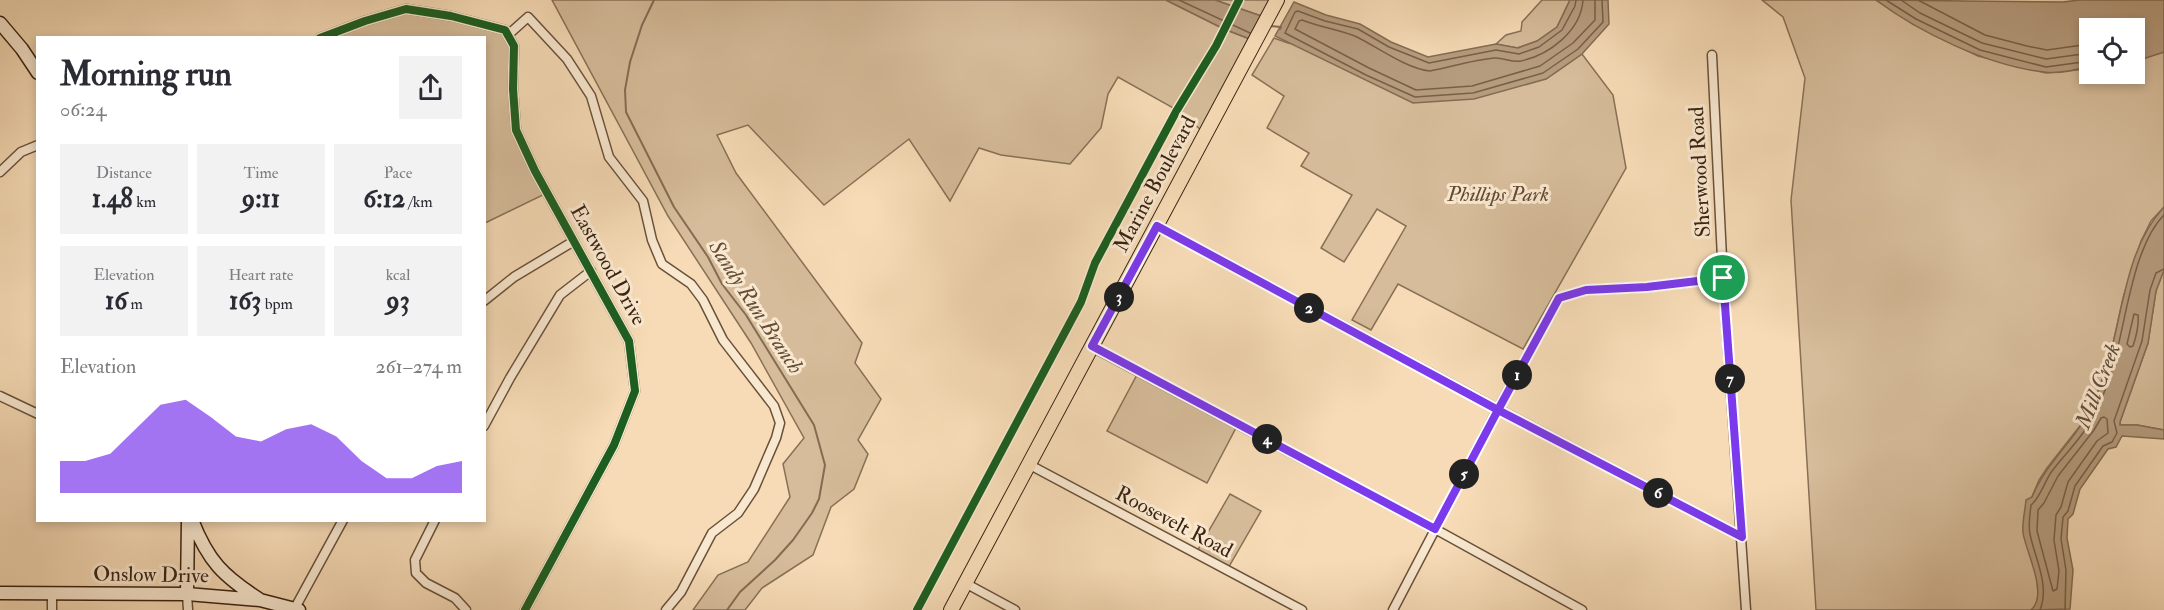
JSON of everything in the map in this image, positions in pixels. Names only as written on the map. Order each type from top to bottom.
[{"type":"main road","name":"Marine Boulevard","points":[[951,610],[1277,0]]},
{"type":"street","points":[[325,36],[406,9],[451,16],[507,33],[528,17],[567,59],[591,96],[609,157],[643,201],[652,240],[662,264],[691,284],[703,300],[723,339],[774,406],[780,423],[754,489],[738,513],[712,533],[681,592],[666,610]]},
{"type":"street","points":[[0,23],[36,70]]},
{"type":"street","name":"Eastwood Drive","points":[[507,33],[514,46],[513,90],[516,130],[535,171],[629,341],[635,391],[614,445],[525,610]]},
{"type":"street","name":"Sherwood Road","points":[[1712,55],[1723,278],[1746,610]]},
{"type":"street","points":[[0,172],[21,152],[36,146]]},
{"type":"street","points":[[1157,226],[1498,410],[1742,537]]},
{"type":"street","points":[[486,299],[514,276],[574,241]]},
{"type":"street","points":[[486,422],[560,296],[591,271]]},
{"type":"street","points":[[1392,610],[1559,298],[1586,290],[1647,287],[1723,278]]},
{"type":"street","points":[[1092,346],[1582,610]]},
{"type":"street","points":[[0,396],[36,413]]},
{"type":"street","name":"Roosevelt Road","points":[[1030,465],[1302,610]]},
{"type":"street","points":[[188,610],[190,522]]},
{"type":"street","points":[[191,522],[215,565],[260,600]]},
{"type":"street","points":[[297,609],[342,522]]},
{"type":"street","points":[[434,522],[415,560],[416,573],[426,583],[455,598],[466,610]]},
{"type":"street","points":[[965,583],[1015,610]]},
{"type":"street","name":"Onslow Drive","points":[[0,593],[187,594],[260,600],[297,609]]},
{"type":"street","points":[[52,594],[52,610]]},
{"type":"green space","points":[[552,0],[1166,0],[1224,29],[1255,41],[1206,134],[1177,110],[1118,77],[1108,94],[1101,128],[1070,164],[1001,155],[979,148],[950,201],[909,139],[824,205],[748,125],[717,135],[736,173],[862,343],[855,363],[881,399],[858,440],[868,454],[854,489],[831,507],[813,555],[762,588],[745,610],[693,610],[718,575],[748,562],[790,497],[783,464],[804,438],[751,343],[668,216]]},
{"type":"green space","points":[[1215,0],[1277,0],[1267,18]]},
{"type":"green space","points":[[1542,0],[1570,0],[1557,27],[1537,41],[1517,48],[1496,44],[1506,35],[1521,31],[1522,22]]},
{"type":"green space","points":[[1762,0],[1876,0],[1913,24],[1978,56],[2046,73],[2079,69],[2079,84],[2145,84],[2145,57],[2164,52],[2164,207],[2151,221],[2141,241],[2123,298],[2110,357],[2094,402],[2083,422],[2039,480],[2032,497],[2038,596],[2036,606],[2031,610],[1816,610],[1791,200],[1805,78],[1783,17]]},
{"type":"green space","points":[[406,9],[505,30],[514,46],[516,130],[547,193],[486,223],[486,36],[326,36]]},
{"type":"green space","name":"Phillips Park","points":[[1274,38],[1288,43],[1546,79],[1582,54],[1613,95],[1626,168],[1523,349],[1398,284],[1371,330],[1352,320],[1406,226],[1377,209],[1344,262],[1321,248],[1352,195],[1301,166],[1309,153],[1267,128],[1284,96],[1252,75]]},
{"type":"green space","points":[[2164,270],[2164,430],[2137,425],[2120,425],[2148,343],[2156,291]]},
{"type":"green space","points":[[1139,371],[1238,424],[1207,483],[1107,431]]},
{"type":"green space","points":[[1230,494],[1261,511],[1227,570],[1196,553]]},
{"type":"water","points":[[1166,0],[1215,0],[1267,18],[1255,41],[1224,29]]},
{"type":"water","points":[[1570,0],[1608,0],[1609,24],[1582,54],[1546,79],[1474,99],[1413,103],[1275,36],[1294,2],[1326,15],[1360,24],[1391,42],[1428,57],[1496,44],[1518,48],[1537,41],[1557,27]]},
{"type":"water","points":[[1876,0],[2063,2],[2164,0],[2164,52],[2145,58],[2145,18],[2079,18],[2079,68],[2055,72],[2023,69],[1956,46],[1934,36]]},
{"type":"water","points":[[2164,207],[2164,270],[2156,291],[2148,343],[2120,425],[2137,425],[2164,430],[2164,439],[2122,436],[2116,447],[2108,449],[2080,489],[2073,514],[2068,519],[2067,538],[2073,570],[2070,609],[2031,610],[2038,594],[2035,573],[2023,533],[2026,500],[2032,497],[2045,473],[2079,428],[2093,404],[2108,364],[2126,287],[2137,252],[2153,221]]},
{"type":"waterway","name":"Sandy Run Branch","points":[[654,0],[642,25],[630,62],[625,90],[626,112],[674,207],[708,257],[722,284],[746,315],[814,425],[825,465],[819,499],[812,513],[793,540],[740,592],[727,610]]},
{"type":"waterway","points":[[1270,26],[1281,27],[1280,29]]},
{"type":"cycle path","points":[[917,610],[1081,302],[1095,263],[1177,110],[1216,46],[1239,0]]},
{"type":"cycle path","points":[[325,36],[406,9],[451,16],[505,30],[514,46],[513,89],[516,130],[535,171],[629,341],[635,391],[614,445],[525,610]]},
{"type":"cycle path","points":[[1157,226],[1742,537]]},
{"type":"route","points":[[1723,278],[1647,287],[1586,290],[1559,298],[1498,410],[1157,226],[1092,346],[1435,529],[1498,410],[1742,537],[1723,278]]},
{"type":"water label","name":"Mill Creek","points":[[2098,386]]}]
